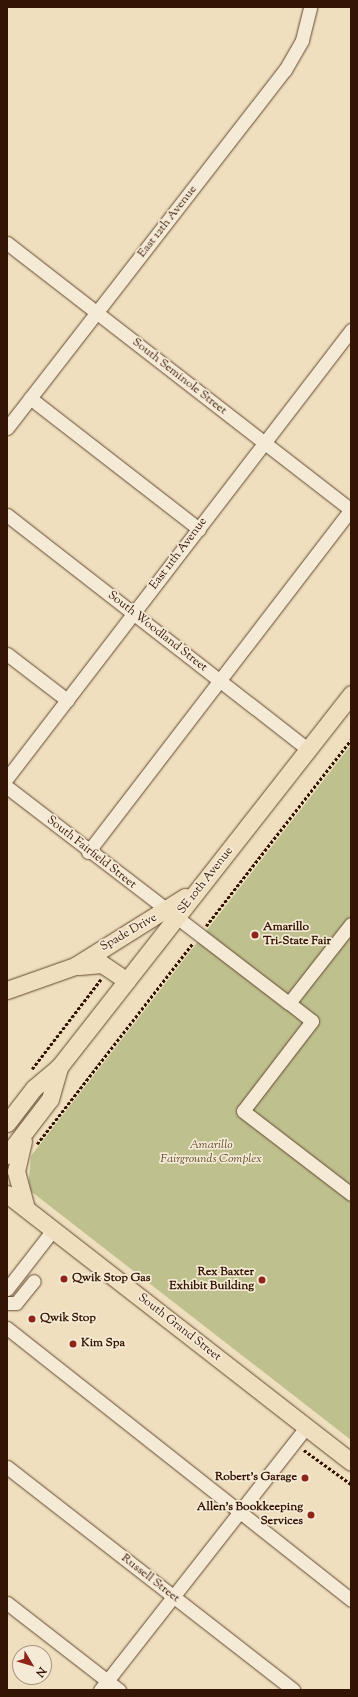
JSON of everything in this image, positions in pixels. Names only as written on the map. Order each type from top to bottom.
[{"type":"main road","name":"SE 10th Avenue","points":[[202,886],[351,694]]},
{"type":"main road","name":"Spade Drive","points":[[7,990],[75,966],[171,915],[202,886]]},
{"type":"main road","name":"SE 10th Avenue","points":[[59,1067],[127,981],[171,915]]},
{"type":"main road","name":"Spade Drive","points":[[75,966],[102,964],[127,981]]},
{"type":"main road","points":[[7,1123],[34,1088],[59,1067]]},
{"type":"main road","points":[[7,1155],[50,1099],[59,1067]]},
{"type":"main road","points":[[26,1208],[16,1171],[29,1126]]},
{"type":"main road","name":"South Grand Street","points":[[7,1194],[351,1462]]},
{"type":"street","name":"East 12th Avenue","points":[[7,428],[285,70],[302,40],[310,7]]},
{"type":"street","name":"South Seminole Street","points":[[9,249],[351,509]]},
{"type":"street","name":"East 11th Avenue","points":[[7,778],[351,330]]},
{"type":"street","points":[[30,398],[199,529]]},
{"type":"street","points":[[88,852],[351,509]]},
{"type":"street","name":"South Woodland Street","points":[[7,515],[308,749]]},
{"type":"street","points":[[7,654],[67,700]]},
{"type":"street","name":"South Fairfield Street","points":[[7,787],[88,852],[312,1020],[243,1111],[351,1194]]},
{"type":"street","points":[[289,1003],[351,924]]},
{"type":"street","points":[[7,1289],[53,1230]]},
{"type":"street","points":[[7,1303],[16,1303],[34,1281]]},
{"type":"street","points":[[7,1328],[238,1513],[351,1600]]},
{"type":"street","points":[[104,1686],[306,1427]]},
{"type":"street","name":"Russell Street","points":[[7,1467],[293,1690]]},
{"type":"street","points":[[7,1603],[104,1686],[119,1690]]},
{"type":"path","points":[[35,1146],[351,740]]},
{"type":"path","points":[[26,1076],[104,975]]},
{"type":"path","points":[[304,1450],[351,1484]]},
{"type":"green space","name":"Amarillo Fairgrounds Complex","points":[[351,745],[351,1440],[28,1189],[31,1156]]},
{"type":"place","name":"Amarillo Tri-State Fair","points":[[255,935]]},
{"type":"place","name":"Qwik Stop Gas","points":[[64,1279]]},
{"type":"place","name":"Rex Baxter Exhibit Building","points":[[262,1280]]},
{"type":"place","name":"Qwik Stop","points":[[32,1319]]},
{"type":"place","name":"Kim Spa","points":[[73,1344]]},
{"type":"place","name":"Robert's Garage","points":[[305,1478]]},
{"type":"place","name":"Allen's Bookkeeping Services","points":[[311,1515]]}]
